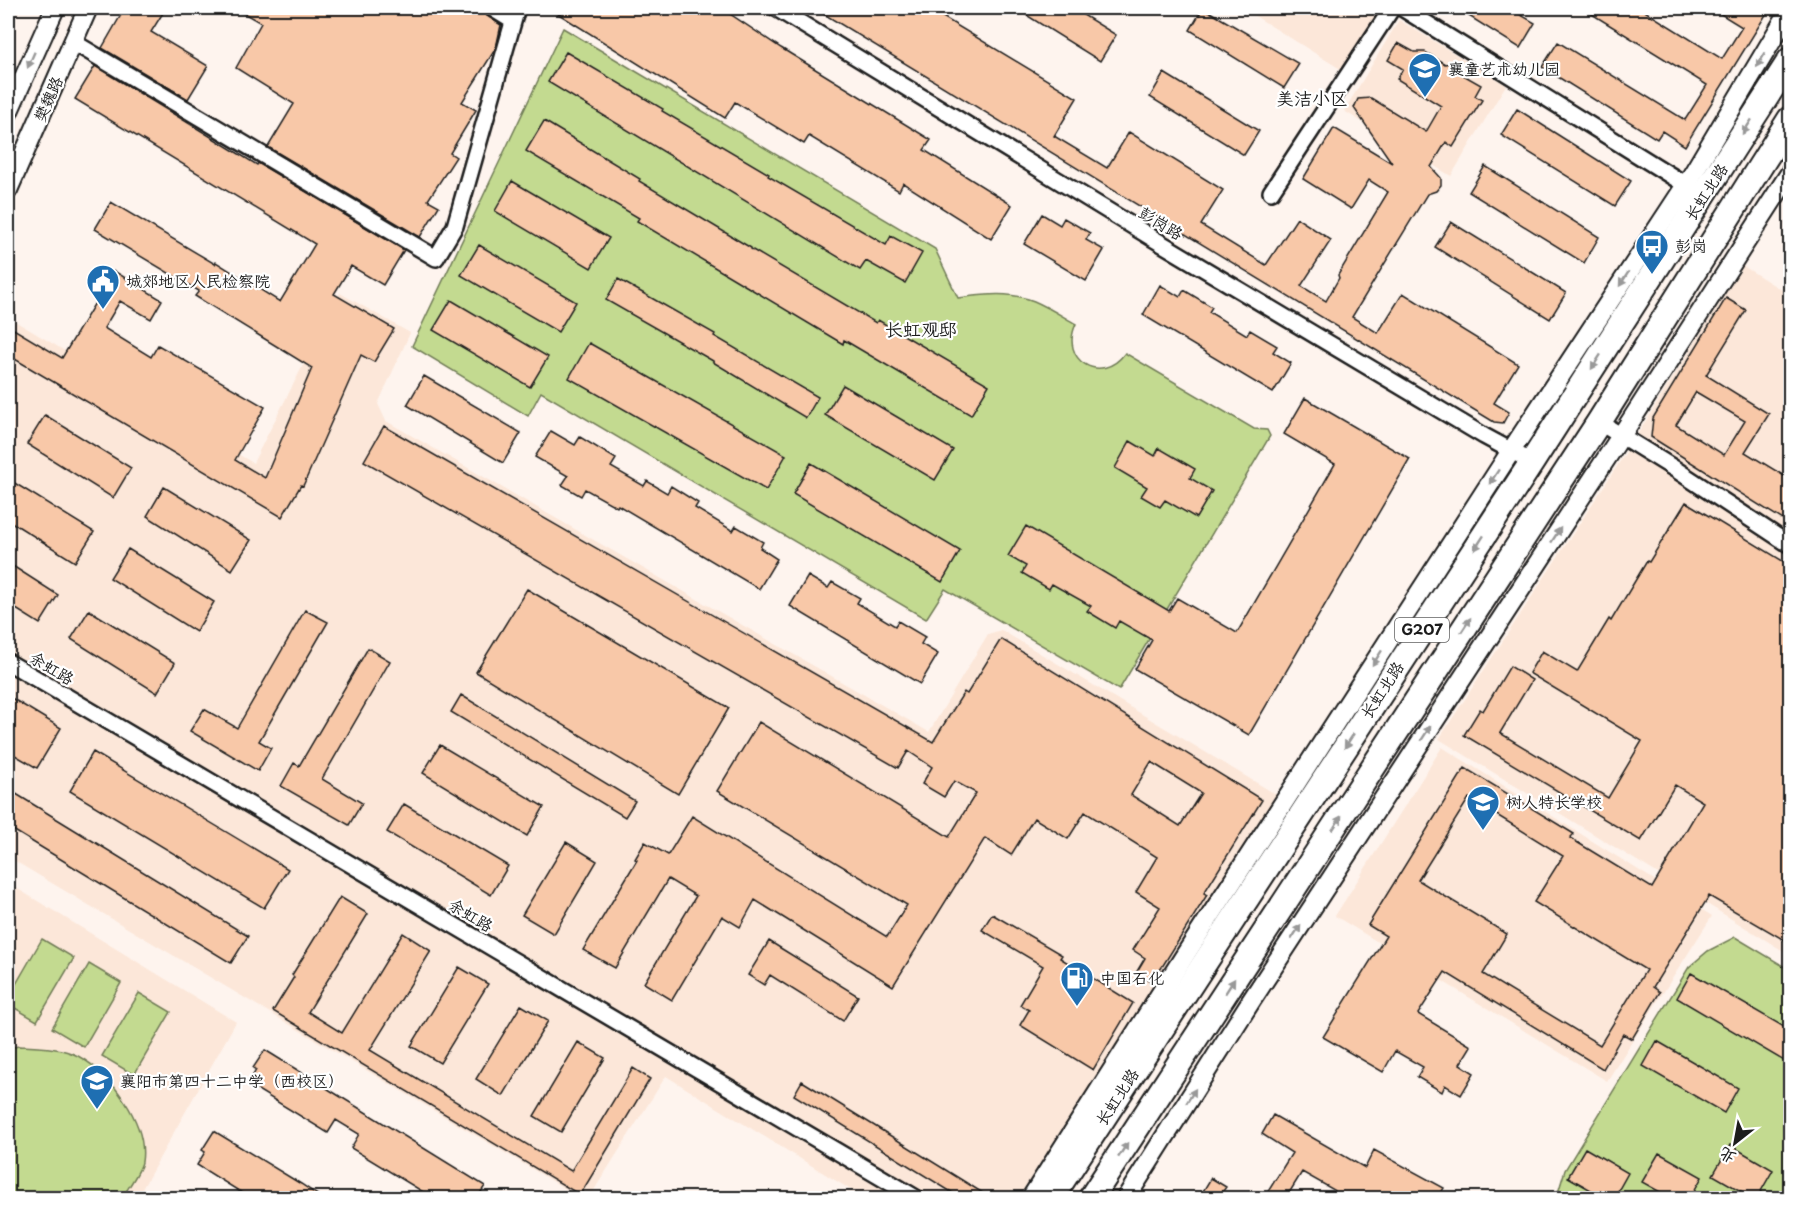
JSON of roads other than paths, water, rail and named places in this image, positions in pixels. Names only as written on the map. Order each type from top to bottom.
[{"type":"highway","name":"长虹北路","points":[[1051,1198],[1521,457],[1791,60]]},
{"type":"highway","name":"长虹北路","points":[[1091,1198],[1599,422],[1791,119]]},
{"type":"street","name":"樊魏路","points":[[8,113],[13,84],[55,8]]},
{"type":"street","name":"樊魏路","points":[[8,190],[88,8]]},
{"type":"street","points":[[73,42],[436,258],[455,226],[515,14],[492,8]]},
{"type":"street","name":"彭岗路","points":[[776,8],[1156,241],[1521,457]]},
{"type":"street","points":[[1271,192],[1392,8]]},
{"type":"street","points":[[1402,8],[1686,185]]},
{"type":"street","points":[[1031,1198],[1193,942],[1521,457],[1791,10]]},
{"type":"street","points":[[1126,1198],[1342,861],[1791,173]]},
{"type":"street","points":[[1599,422],[1791,545]]},
{"type":"street","name":"余虹路","points":[[8,662],[916,1198]]},
{"type":"place","name":"襄童艺术幼儿园","points":[[1425,98]]},
{"type":"place","name":"彭岗","points":[[1652,275]]},
{"type":"place","name":"城郊地区人民检察院","points":[[103,310]]},
{"type":"place","name":"树人特长学校","points":[[1483,831]]},
{"type":"place","name":"中国石化","points":[[1077,1007]]},
{"type":"place","name":"襄阳市第四十二中学（西校区）","points":[[97,1110]]},
{"type":"district","name":"美洁小区","points":[[1312,99]]},
{"type":"district","name":"长虹观邸","points":[[921,330]]}]
